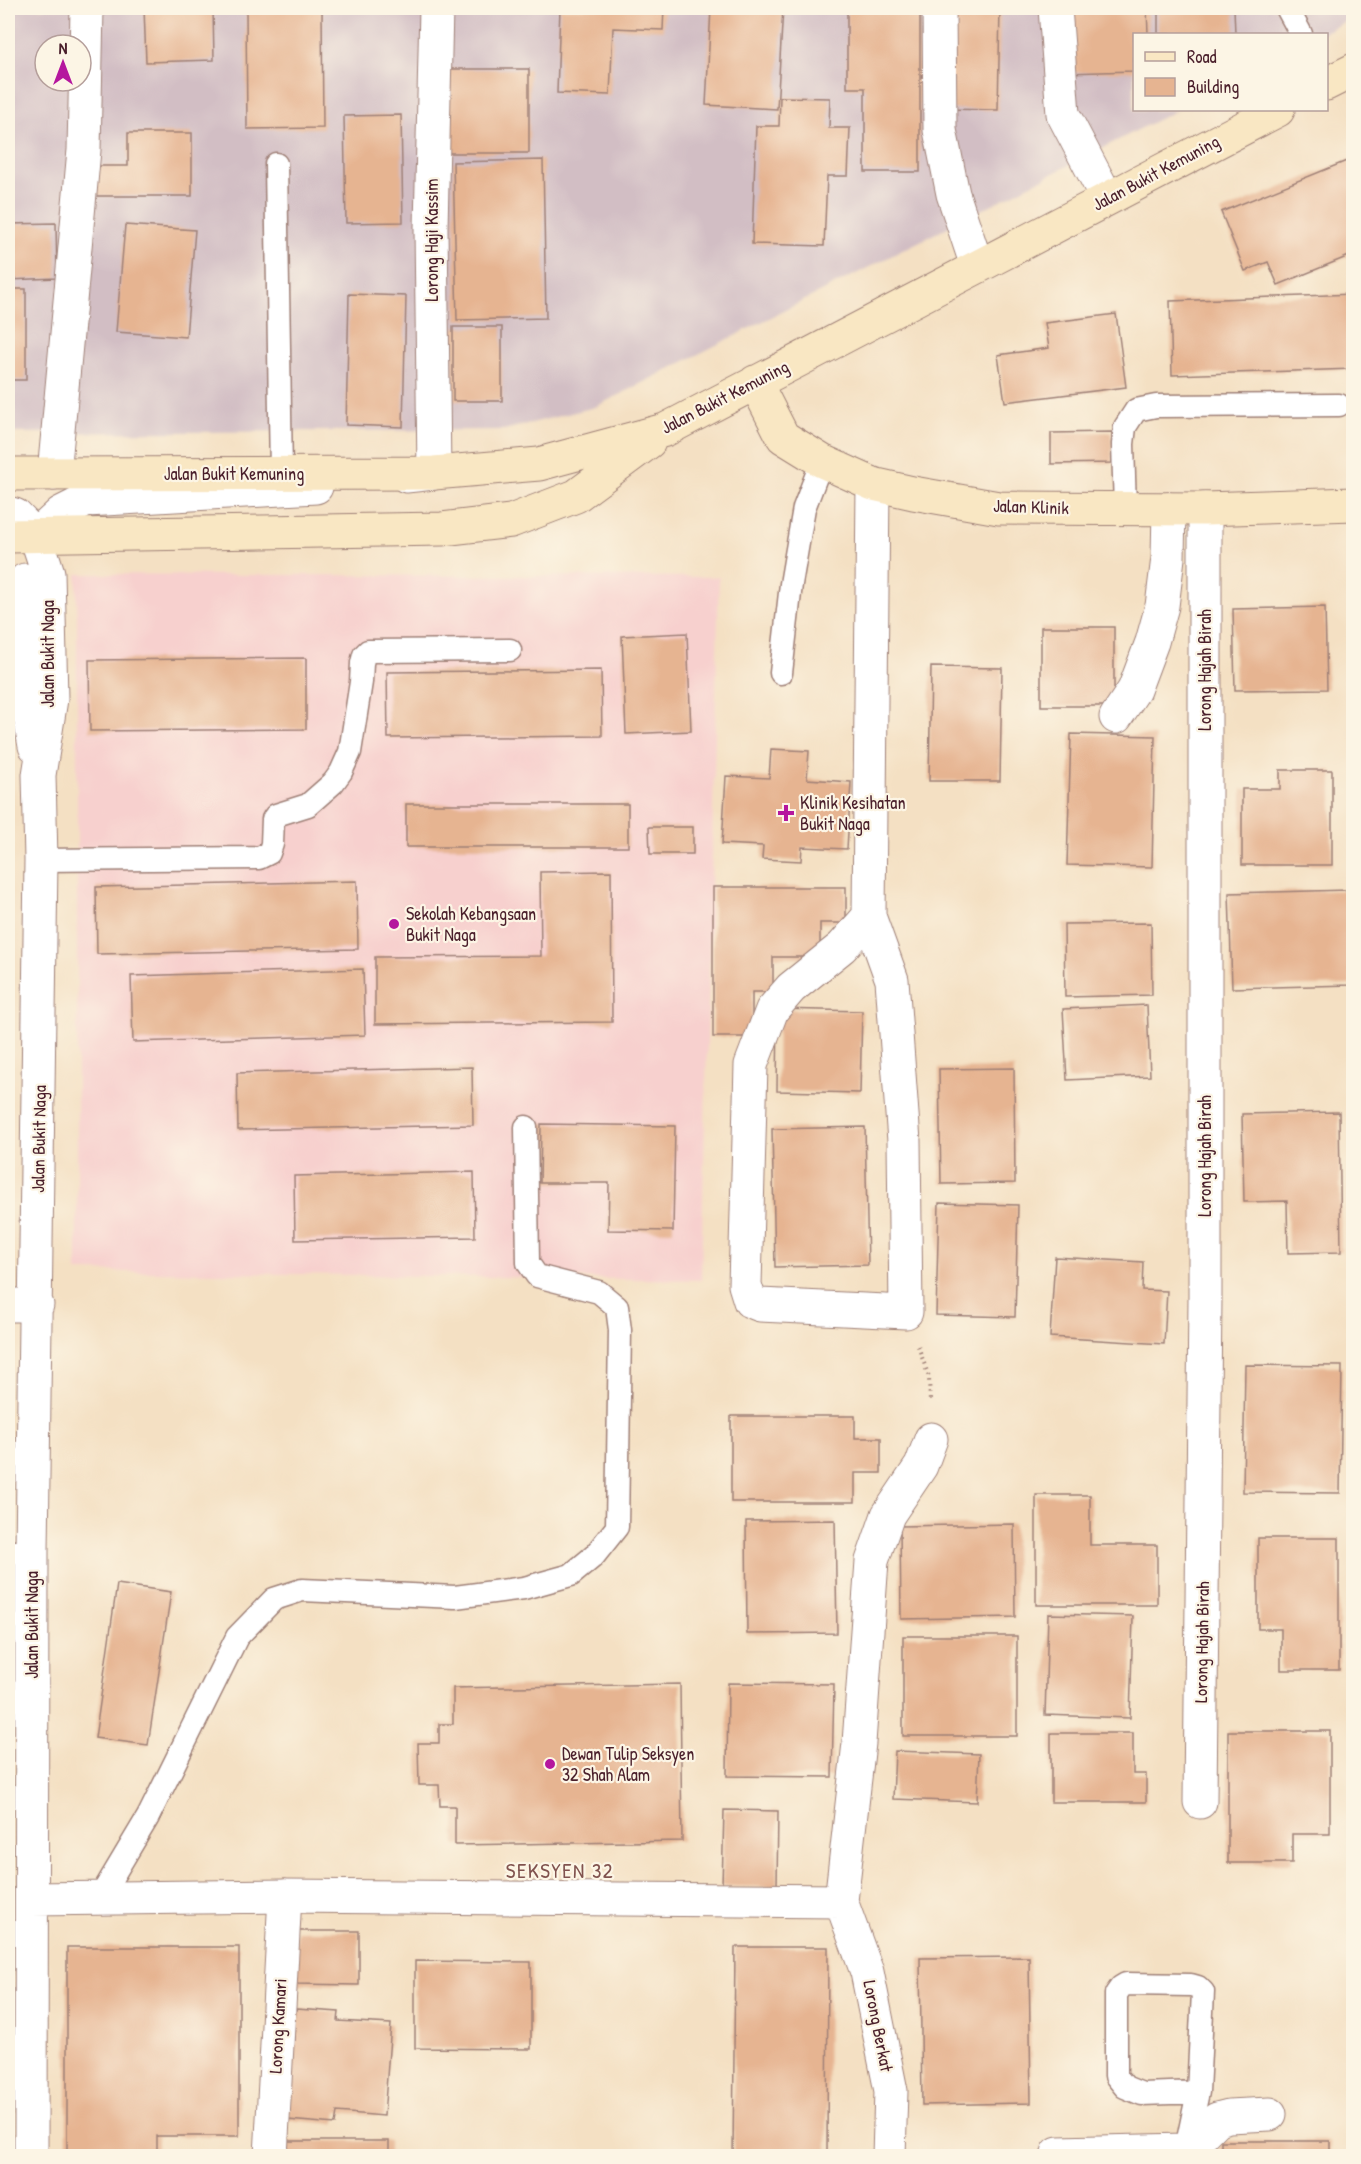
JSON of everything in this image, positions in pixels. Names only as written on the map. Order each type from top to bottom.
[{"type":"main road","points":[[1328,83],[1353,70]]},
{"type":"main road","name":"Jalan Bukit Kemuning","points":[[8,474],[434,473],[538,464],[665,430],[1276,111]]},
{"type":"main road","name":"Jalan Klinik","points":[[755,382],[783,438],[822,461],[873,484],[999,508],[1205,509],[1353,504]]},
{"type":"main road","points":[[22,536],[442,529],[512,521],[576,496],[665,430]]},
{"type":"street","points":[[54,474],[84,150],[87,8]]},
{"type":"street","name":"Lorong Haji Kassim","points":[[434,473],[431,228],[436,8]]},
{"type":"street","points":[[939,8],[940,130],[953,194],[977,266]]},
{"type":"street","points":[[1055,8],[1064,114],[1107,198]]},
{"type":"street","points":[[8,513],[15,515],[22,536],[87,500],[305,488],[434,473]]},
{"type":"street","points":[[869,916],[842,947],[791,988],[772,1010],[751,1065],[745,1285],[750,1301],[760,1305],[906,1312],[904,1141],[892,980],[869,916],[873,484]]},
{"type":"street","points":[[1116,717],[1134,690],[1152,642],[1162,606],[1168,558],[1169,509]]},
{"type":"street","name":"Lorong Hajah Birah","points":[[1200,1803],[1205,1309],[1205,509]]},
{"type":"street","name":"Jalan Bukit Naga","points":[[22,536],[48,573],[51,699],[39,775],[41,860],[22,1305],[20,1803],[32,1899],[19,2102],[31,2157]]},
{"type":"street","points":[[32,1899],[285,1896],[841,1901],[859,1743],[872,1561],[888,1515],[921,1466],[931,1439]]},
{"type":"street","name":"Lorong Kamari","points":[[271,2157],[285,1896]]},
{"type":"street","name":"Lorong Berkat","points":[[841,1901],[867,1972],[891,2091],[890,2157]]},
{"type":"street","points":[[1056,2155],[1186,2153],[1217,2119],[1228,2115],[1270,2114]]},
{"type":"lane","points":[[1287,8],[1300,33]]},
{"type":"lane","points":[[276,164],[281,473]]},
{"type":"lane","points":[[1125,509],[1123,444],[1125,427],[1136,410],[1156,406],[1340,405]]},
{"type":"lane","points":[[781,673],[791,584],[804,508],[822,461]]},
{"type":"lane","points":[[41,860],[259,858],[269,852],[272,844],[273,819],[276,815],[308,805],[333,783],[341,772],[350,752],[364,655],[368,651],[510,650]]},
{"type":"lane","points":[[99,1899],[148,1817],[237,1637],[274,1599],[302,1590],[455,1597],[524,1588],[571,1575],[594,1556],[617,1527],[620,1330],[617,1307],[599,1292],[537,1276],[528,1263],[526,1127]]},
{"type":"lane","points":[[1186,2153],[1198,2092],[1203,1992],[1191,1985],[1126,1984],[1121,1987],[1116,1994],[1116,2076],[1120,2082],[1125,2087],[1142,2094],[1198,2092]]},
{"type":"path","points":[[906,1312],[929,1377],[931,1439]]},
{"type":"shaded area","points":[[8,8],[1353,8],[1354,17],[1322,33],[1133,33],[1133,111],[1175,111],[595,407],[504,430],[8,433]]},
{"type":"shaded area","name":"Sekolah Kebangsaan Bukit Naga","points":[[77,574],[719,577],[701,1280],[77,1271]]},
{"type":"building","points":[[144,8],[213,8],[214,60],[146,62]]},
{"type":"building","points":[[246,8],[322,8],[323,128],[247,129]]},
{"type":"building","points":[[560,8],[664,8],[663,30],[613,28],[610,95],[557,93]]},
{"type":"building","points":[[711,8],[783,8],[777,109],[706,105]]},
{"type":"building","points":[[847,8],[920,8],[920,172],[865,172],[865,88],[847,88]]},
{"type":"building","points":[[945,8],[1000,8],[998,110],[942,109]]},
{"type":"building","points":[[1066,8],[1147,8],[1148,33],[1133,33],[1133,71],[1067,73]]},
{"type":"building","points":[[1158,8],[1234,8],[1235,33],[1158,33]]},
{"type":"building","points":[[442,69],[529,69],[529,153],[442,153]]},
{"type":"building","points":[[780,97],[830,98],[829,128],[850,128],[848,176],[827,176],[824,246],[752,244],[756,126],[779,126]]},
{"type":"building","points":[[401,115],[403,222],[346,223],[344,116]]},
{"type":"building","points":[[128,133],[192,133],[192,196],[95,196],[95,166],[128,166]]},
{"type":"building","points":[[543,160],[546,318],[457,320],[453,162]]},
{"type":"building","points":[[1349,160],[1354,171],[1354,254],[1278,285],[1268,262],[1245,271],[1221,212]]},
{"type":"building","points":[[56,223],[57,278],[8,280],[8,224]]},
{"type":"building","points":[[125,225],[195,230],[186,337],[116,332]]},
{"type":"building","points":[[8,289],[26,289],[26,380],[8,380]]},
{"type":"building","points":[[349,294],[406,296],[403,427],[346,425]]},
{"type":"building","points":[[1354,294],[1354,369],[1172,375],[1170,301]]},
{"type":"building","points":[[1116,314],[1126,387],[1005,402],[998,355],[1049,348],[1045,323]]},
{"type":"building","points":[[453,327],[502,327],[502,401],[453,401]]},
{"type":"building","points":[[1112,432],[1112,463],[1051,464],[1051,433]]},
{"type":"building","points":[[1325,607],[1327,689],[1235,690],[1233,609]]},
{"type":"building","points":[[1041,627],[1114,627],[1114,706],[1041,706]]},
{"type":"building","points":[[687,633],[691,731],[626,734],[622,636]]},
{"type":"building","points":[[306,658],[306,729],[90,731],[89,660]]},
{"type":"building","points":[[931,667],[1002,668],[1000,781],[929,781]]},
{"type":"building","points":[[601,670],[602,736],[388,738],[387,672]]},
{"type":"building","points":[[1071,734],[1155,736],[1152,867],[1067,865]]},
{"type":"building","name":"Klinik Kesihatan Bukit Naga","points":[[771,749],[809,751],[807,779],[851,782],[847,849],[802,847],[801,861],[762,859],[763,846],[722,844],[726,776],[769,778]]},
{"type":"building","points":[[1280,770],[1332,770],[1332,865],[1242,865],[1242,789],[1280,789]]},
{"type":"building","points":[[406,804],[628,804],[628,847],[406,847]]},
{"type":"building","points":[[649,827],[693,827],[693,854],[650,854]]},
{"type":"building","points":[[611,871],[612,1022],[375,1024],[375,957],[541,956],[540,872]]},
{"type":"building","points":[[357,881],[358,949],[97,954],[96,887]]},
{"type":"building","points":[[713,887],[846,887],[846,923],[820,923],[820,957],[773,957],[773,992],[752,992],[752,1037],[713,1037]]},
{"type":"building","points":[[1348,890],[1351,985],[1232,988],[1229,893]]},
{"type":"building","points":[[1151,923],[1152,995],[1065,997],[1064,924]]},
{"type":"building","points":[[363,969],[365,1035],[133,1042],[131,976]]},
{"type":"building","points":[[1147,1005],[1150,1076],[1067,1080],[1063,1009]]},
{"type":"building","points":[[778,1009],[862,1011],[860,1093],[777,1091]]},
{"type":"building","points":[[472,1067],[473,1125],[238,1130],[237,1073]]},
{"type":"building","points":[[1014,1068],[1015,1183],[941,1184],[939,1069]]},
{"type":"building","points":[[1339,1112],[1341,1252],[1288,1253],[1287,1201],[1244,1202],[1242,1114]]},
{"type":"building","points":[[541,1124],[675,1126],[673,1231],[608,1230],[609,1183],[540,1183]]},
{"type":"building","points":[[865,1127],[868,1265],[775,1267],[772,1129]]},
{"type":"building","points":[[474,1172],[475,1237],[295,1240],[294,1176]]},
{"type":"building","points":[[939,1203],[1018,1205],[1015,1317],[936,1315]]},
{"type":"building","points":[[1055,1257],[1143,1262],[1142,1290],[1167,1291],[1164,1344],[1050,1337]]},
{"type":"building","points":[[1245,1365],[1342,1366],[1340,1493],[1243,1492]]},
{"type":"building","points":[[731,1416],[855,1416],[855,1438],[881,1438],[881,1473],[855,1473],[855,1502],[731,1502]]},
{"type":"building","points":[[1036,1495],[1090,1495],[1090,1545],[1157,1545],[1157,1605],[1036,1605]]},
{"type":"building","points":[[835,1520],[837,1633],[747,1634],[746,1521]]},
{"type":"building","points":[[1014,1524],[1015,1617],[901,1619],[900,1526]]},
{"type":"building","points":[[1258,1538],[1339,1538],[1339,1670],[1281,1670],[1281,1629],[1258,1629]]},
{"type":"building","points":[[117,1584],[171,1592],[148,1745],[95,1738]]},
{"type":"building","points":[[1048,1614],[1133,1616],[1130,1718],[1045,1715]]},
{"type":"building","points":[[903,1636],[1017,1636],[1017,1736],[903,1736]]},
{"type":"building","points":[[728,1683],[834,1684],[832,1777],[727,1776]]},
{"type":"building","name":"Dewan Tulip Seksyen 32 Shah Alam","points":[[680,1684],[682,1841],[455,1845],[455,1806],[440,1806],[439,1785],[419,1785],[418,1743],[439,1743],[439,1724],[453,1724],[453,1688]]},
{"type":"building","points":[[1228,1731],[1330,1731],[1330,1834],[1292,1834],[1292,1863],[1228,1863]]},
{"type":"building","points":[[1051,1733],[1133,1733],[1133,1774],[1146,1774],[1146,1802],[1051,1802]]},
{"type":"building","points":[[895,1751],[979,1754],[977,1802],[893,1799]]},
{"type":"building","points":[[724,1810],[778,1811],[777,1887],[722,1886]]},
{"type":"building","points":[[297,1931],[359,1931],[359,1985],[295,1984]]},
{"type":"building","points":[[67,1947],[239,1947],[239,2136],[157,2136],[157,2156],[67,2156]]},
{"type":"building","points":[[735,1947],[828,1947],[827,2156],[733,2156]]},
{"type":"building","points":[[1029,1957],[1031,2103],[922,2105],[920,1958]]},
{"type":"building","points":[[415,1961],[531,1962],[531,2049],[415,2048]]},
{"type":"building","points":[[296,2009],[339,2012],[338,2021],[391,2024],[384,2116],[337,2112],[335,2124],[288,2120]]},
{"type":"building","points":[[284,2141],[389,2141],[389,2156],[284,2156]]},
{"type":"building","points":[[1221,2141],[1330,2141],[1330,2156],[1221,2156]]},
{"type":"place","name":"Klinik Kesihatan Bukit Naga","points":[[786,813]]},
{"type":"place","name":"Sekolah Kebangsaan Bukit Naga","points":[[394,924]]},
{"type":"place","name":"Dewan Tulip Seksyen 32 Shah Alam","points":[[550,1764]]},
{"type":"district","name":"SEKSYEN 32","points":[[560,1871]]}]
